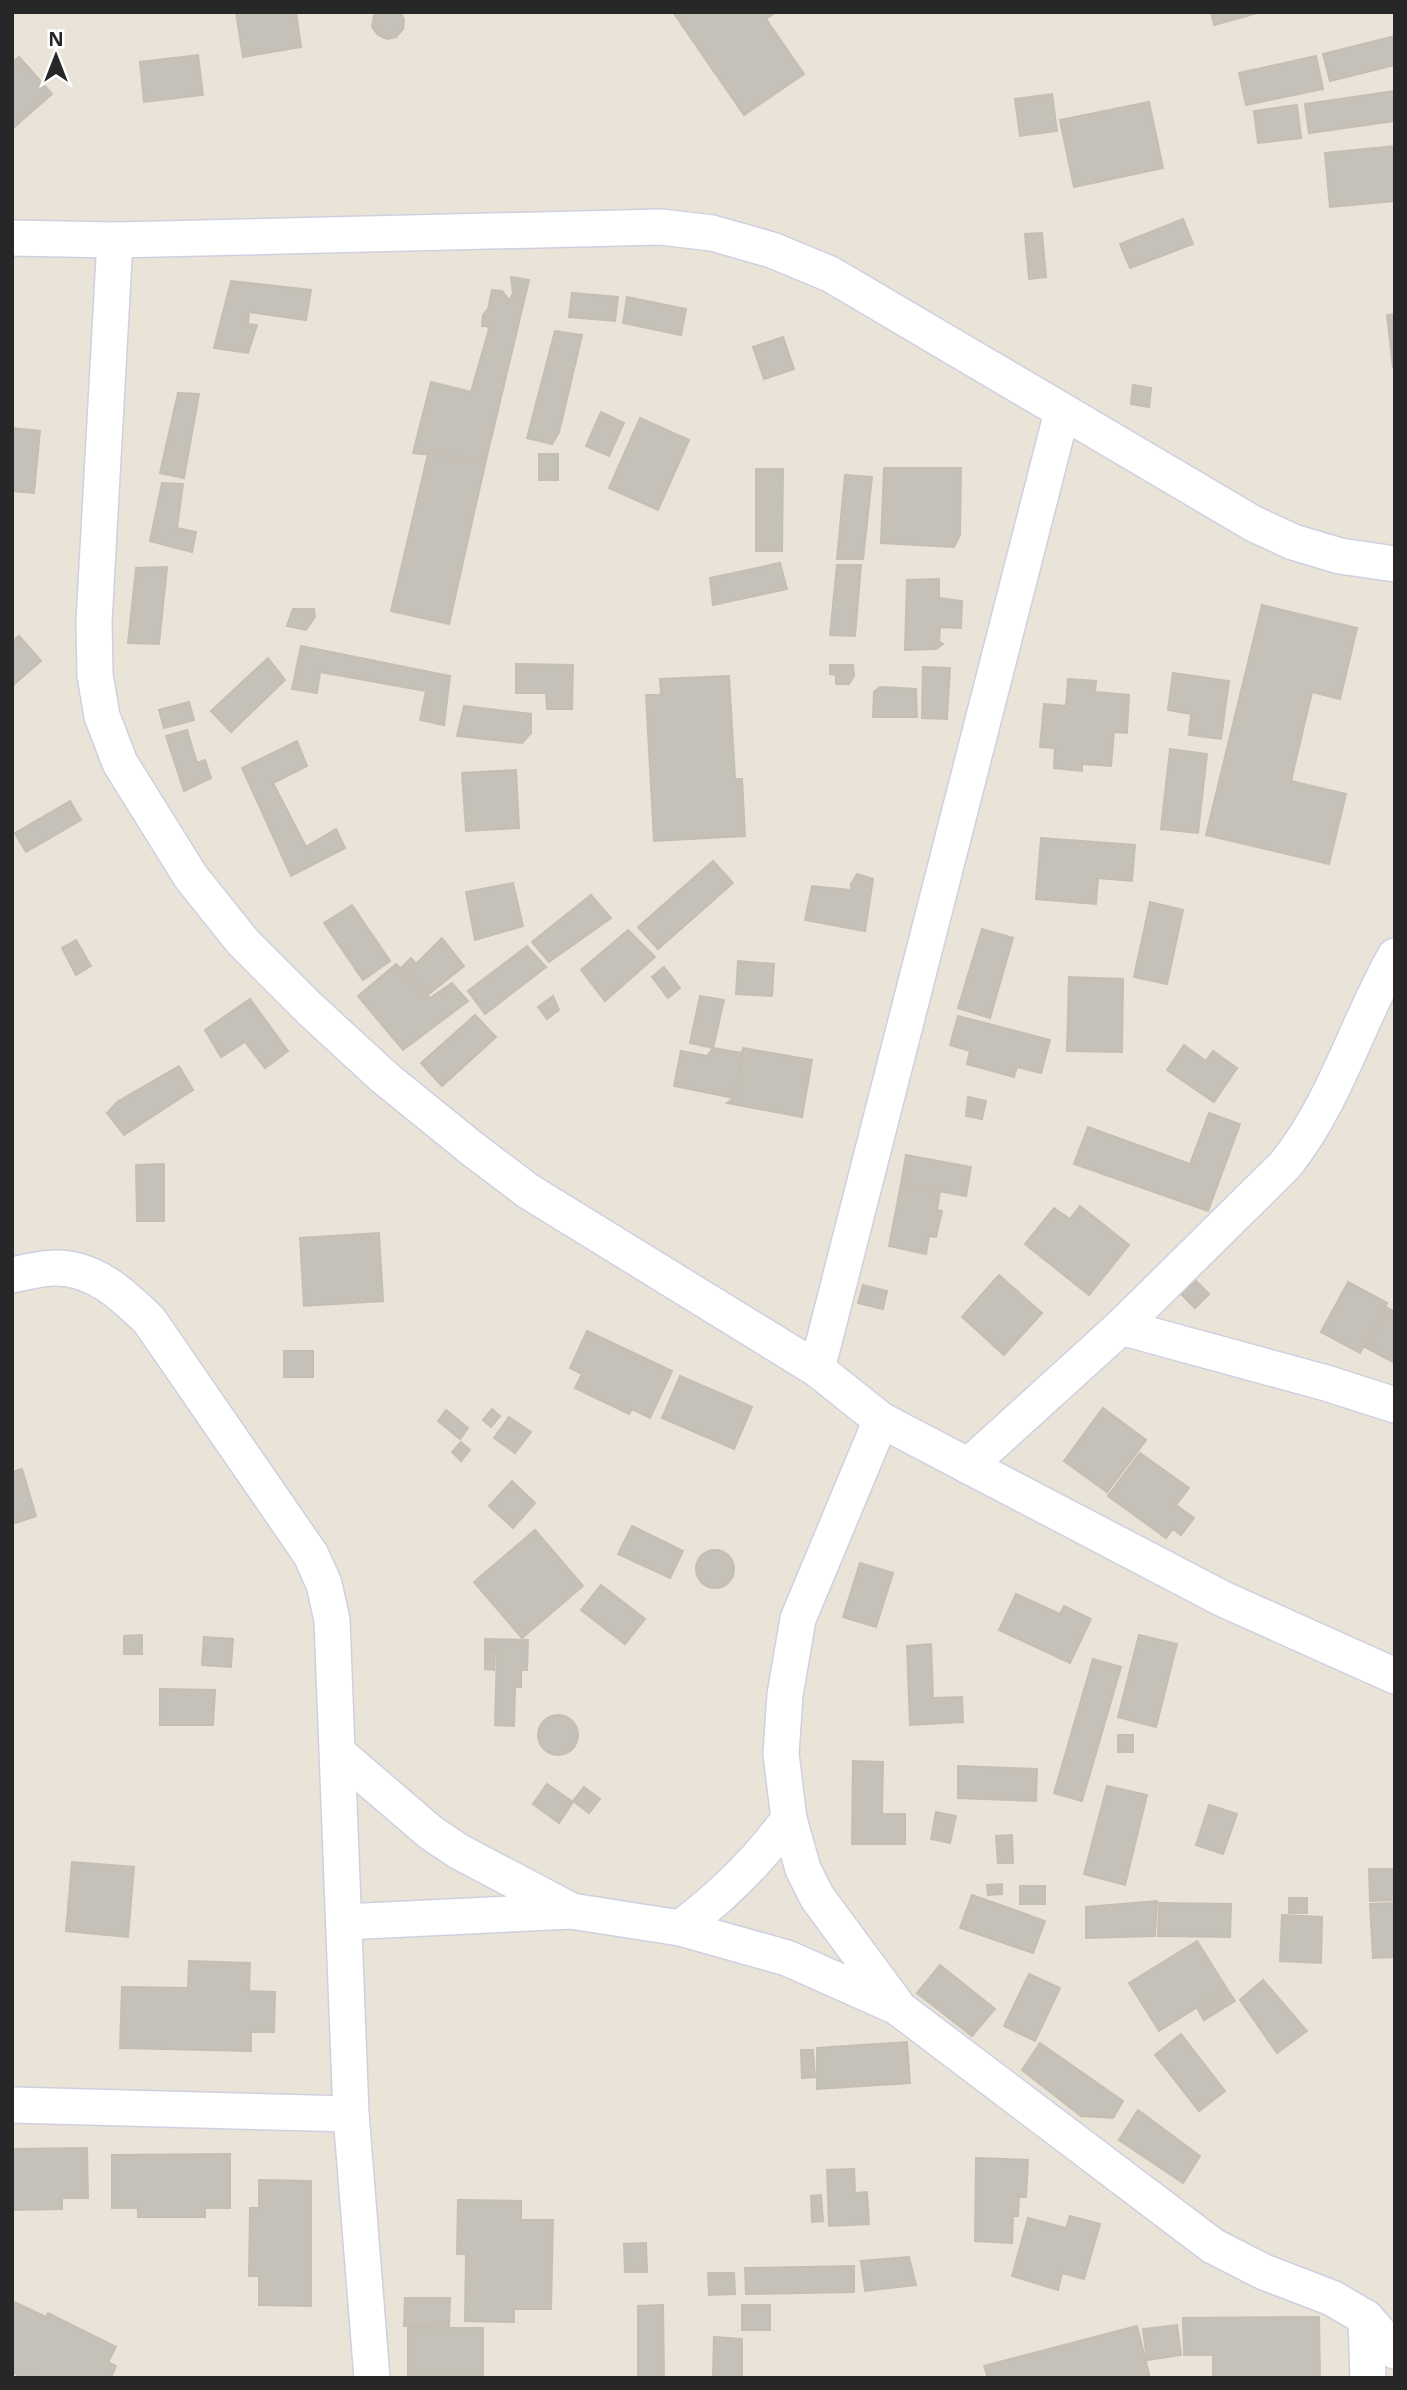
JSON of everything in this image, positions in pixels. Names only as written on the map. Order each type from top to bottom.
[{"type":"street","points":[[12,238],[115,240],[661,227],[712,233],[772,250],[830,274],[1254,524],[1293,542],[1340,556],[1395,564]]},
{"type":"street","points":[[115,240],[94,622],[95,675],[102,716],[120,763],[141,798],[191,877],[243,942],[385,1078],[528,1191],[817,1368],[881,1420],[1223,1599],[1395,1676]]},
{"type":"street","points":[[817,1368],[1062,412]]},
{"type":"street","points":[[968,1466],[1121,1327],[1285,1165],[1304,1141],[1322,1110],[1395,956]]},
{"type":"street","points":[[12,1275],[56,1268],[90,1274],[116,1290],[149,1320],[312,1555],[324,1584],[332,1620],[351,2114],[372,2378]]},
{"type":"street","points":[[1121,1327],[1395,1405]]},
{"type":"street","points":[[881,1420],[798,1619],[785,1695],[781,1755],[789,1819],[803,1869],[817,1897],[897,2007]]},
{"type":"street","points":[[338,1753],[430,1832],[458,1851],[571,1911]]},
{"type":"street","points":[[680,1928],[736,1881],[767,1849],[789,1819]]},
{"type":"street","points":[[344,1922],[571,1911],[680,1928],[787,1958],[897,2007],[1213,2246],[1264,2272],[1332,2298],[1366,2318],[1395,2351]]},
{"type":"street","points":[[12,2105],[351,2114]]},
{"type":"street","points":[[1366,2318],[1368,2378]]},
{"type":"building","points":[[236,12],[296,12],[301,47],[243,57]]},
{"type":"building","points":[[377,12],[400,12],[404,19],[403,29],[396,37],[387,39],[378,35],[372,27]]},
{"type":"building","points":[[673,12],[776,12],[766,19],[804,74],[744,115]]},
{"type":"building","points":[[1211,12],[1261,12],[1214,25]]},
{"type":"building","points":[[1395,36],[1395,65],[1330,81],[1323,54]]},
{"type":"building","points":[[198,55],[203,95],[144,102],[140,62]]},
{"type":"building","points":[[1316,56],[1323,89],[1246,105],[1239,73]]},
{"type":"building","points":[[19,57],[52,94],[12,129],[12,63]]},
{"type":"building","points":[[1395,91],[1395,121],[1309,133],[1305,104]]},
{"type":"building","points":[[1052,94],[1057,131],[1020,136],[1015,99]]},
{"type":"building","points":[[1149,102],[1163,168],[1074,187],[1060,120]]},
{"type":"building","points":[[1297,105],[1301,138],[1258,143],[1254,111]]},
{"type":"building","points":[[1395,146],[1395,201],[1330,207],[1325,153]]},
{"type":"building","points":[[1183,219],[1193,244],[1130,268],[1120,244]]},
{"type":"building","points":[[1042,233],[1046,277],[1029,279],[1025,234]]},
{"type":"building","points":[[511,277],[529,280],[486,460],[413,453],[431,382],[471,392],[489,329],[482,326],[483,315],[488,309],[492,290],[502,291],[509,300],[513,294]]},
{"type":"building","points":[[231,281],[311,290],[306,320],[249,312],[248,324],[257,325],[248,353],[214,348]]},
{"type":"building","points":[[572,293],[618,297],[615,321],[569,317]]},
{"type":"building","points":[[627,297],[686,309],[681,335],[623,323]]},
{"type":"building","points":[[1395,314],[1395,367],[1393,367],[1387,315]]},
{"type":"building","points":[[555,331],[582,335],[559,432],[552,444],[527,438]]},
{"type":"building","points":[[783,337],[794,369],[764,379],[753,347]]},
{"type":"building","points":[[1133,385],[1151,388],[1149,407],[1131,404]]},
{"type":"building","points":[[178,393],[199,394],[184,478],[160,473]]},
{"type":"building","points":[[601,412],[624,423],[609,456],[586,446]]},
{"type":"building","points":[[640,418],[689,440],[658,510],[609,488]]},
{"type":"building","points":[[12,428],[40,431],[34,493],[12,491]]},
{"type":"building","points":[[428,454],[486,460],[449,624],[391,611]]},
{"type":"building","points":[[539,454],[558,454],[558,480],[539,480]]},
{"type":"building","points":[[884,468],[961,468],[960,535],[954,547],[881,543]]},
{"type":"building","points":[[756,469],[783,469],[782,551],[756,551]]},
{"type":"building","points":[[845,475],[872,477],[863,559],[837,559]]},
{"type":"building","points":[[162,483],[183,484],[177,528],[196,532],[192,552],[150,541]]},
{"type":"building","points":[[780,563],[787,589],[713,605],[710,578]]},
{"type":"building","points":[[837,565],[861,565],[855,636],[830,635]]},
{"type":"building","points":[[167,567],[159,644],[128,643],[136,568]]},
{"type":"building","points":[[939,579],[939,598],[962,601],[961,628],[940,627],[939,642],[943,644],[936,649],[905,650],[907,580]]},
{"type":"building","points":[[1262,605],[1357,628],[1340,699],[1312,692],[1291,781],[1346,794],[1329,864],[1206,835]]},
{"type":"building","points":[[293,609],[314,609],[315,617],[306,630],[287,626]]},
{"type":"building","points":[[19,636],[41,661],[12,686],[12,642]]},
{"type":"building","points":[[301,646],[450,676],[444,725],[420,720],[426,691],[320,672],[317,693],[292,689]]},
{"type":"building","points":[[268,658],[285,680],[231,732],[211,711]]},
{"type":"building","points":[[516,664],[573,665],[572,709],[547,709],[546,693],[516,693]]},
{"type":"building","points":[[830,665],[853,665],[854,676],[849,684],[836,684],[836,675],[830,674]]},
{"type":"building","points":[[923,667],[950,668],[947,719],[922,718]]},
{"type":"building","points":[[1173,673],[1229,681],[1221,739],[1189,735],[1191,714],[1168,710]]},
{"type":"building","points":[[729,676],[735,779],[742,779],[745,836],[654,841],[646,695],[661,695],[660,679]]},
{"type":"building","points":[[1068,679],[1096,681],[1095,692],[1129,695],[1127,733],[1114,732],[1111,766],[1082,764],[1082,771],[1054,768],[1055,748],[1040,747],[1044,704],[1066,706]]},
{"type":"building","points":[[880,687],[916,689],[917,717],[873,717],[874,692]]},
{"type":"building","points":[[189,702],[194,720],[164,728],[159,710]]},
{"type":"building","points":[[464,706],[531,714],[531,733],[522,743],[457,736]]},
{"type":"building","points":[[187,730],[197,763],[205,760],[211,778],[184,791],[166,736]]},
{"type":"building","points":[[297,741],[307,766],[273,783],[306,847],[336,829],[345,848],[291,876],[242,768]]},
{"type":"building","points":[[1170,749],[1207,754],[1198,833],[1161,829]]},
{"type":"building","points":[[516,770],[519,828],[466,831],[462,773]]},
{"type":"building","points":[[70,801],[81,820],[26,852],[15,833]]},
{"type":"building","points":[[1041,838],[1135,845],[1132,881],[1098,878],[1096,904],[1036,899]]},
{"type":"building","points":[[713,861],[733,883],[658,949],[638,927]]},
{"type":"building","points":[[857,874],[873,879],[865,931],[805,920],[812,886],[851,890],[851,884]]},
{"type":"building","points":[[513,883],[523,926],[475,940],[466,892]]},
{"type":"building","points":[[591,895],[611,918],[549,962],[532,942]]},
{"type":"building","points":[[1150,902],[1183,910],[1167,984],[1134,977]]},
{"type":"building","points":[[352,905],[390,961],[363,980],[324,923]]},
{"type":"building","points":[[982,929],[1013,938],[990,1018],[958,1008]]},
{"type":"building","points":[[628,930],[655,957],[605,1001],[581,970]]},
{"type":"building","points":[[442,938],[464,966],[429,994],[402,967],[411,958],[416,964]]},
{"type":"building","points":[[76,940],[91,966],[76,975],[62,948]]},
{"type":"building","points":[[527,946],[546,967],[485,1014],[468,991]]},
{"type":"building","points":[[738,961],[774,964],[772,996],[736,994]]},
{"type":"building","points":[[396,964],[430,998],[452,983],[468,1001],[403,1050],[358,996]]},
{"type":"building","points":[[664,967],[680,988],[668,998],[652,977]]},
{"type":"building","points":[[1069,977],[1123,979],[1122,1052],[1067,1051]]},
{"type":"building","points":[[553,996],[559,1010],[547,1019],[538,1007]]},
{"type":"building","points":[[700,996],[724,1000],[713,1048],[690,1043]]},
{"type":"building","points":[[250,999],[288,1051],[265,1068],[245,1042],[221,1057],[205,1030]]},
{"type":"building","points":[[475,1015],[496,1037],[442,1086],[421,1063]]},
{"type":"building","points":[[958,1016],[1050,1040],[1041,1073],[1017,1067],[1014,1077],[967,1064],[970,1051],[950,1045]]},
{"type":"building","points":[[1184,1045],[1206,1061],[1213,1051],[1237,1068],[1214,1102],[1167,1070]]},
{"type":"building","points":[[713,1048],[742,1053],[734,1098],[674,1086],[681,1051],[707,1056]]},
{"type":"building","points":[[743,1048],[812,1060],[802,1117],[727,1103],[734,1098]]},
{"type":"building","points":[[179,1066],[193,1090],[124,1135],[107,1113],[117,1102]]},
{"type":"building","points":[[968,1097],[986,1101],[982,1119],[966,1116]]},
{"type":"building","points":[[1209,1113],[1240,1124],[1208,1211],[1074,1164],[1088,1127],[1190,1164]]},
{"type":"building","points":[[906,1155],[971,1167],[966,1196],[901,1184]]},
{"type":"building","points":[[164,1164],[164,1221],[137,1221],[136,1165]]},
{"type":"building","points":[[901,1184],[940,1192],[937,1210],[942,1211],[936,1237],[929,1236],[926,1254],[889,1246]]},
{"type":"building","points":[[1080,1206],[1129,1245],[1089,1295],[1025,1244],[1054,1208],[1070,1219]]},
{"type":"building","points":[[379,1233],[383,1301],[304,1306],[300,1238]]},
{"type":"building","points":[[999,1275],[1042,1313],[1004,1355],[962,1317]]},
{"type":"building","points":[[1194,1279],[1209,1294],[1195,1308],[1180,1293]]},
{"type":"building","points":[[1348,1282],[1387,1303],[1360,1353],[1321,1332]]},
{"type":"building","points":[[863,1285],[887,1291],[883,1309],[858,1303]]},
{"type":"building","points":[[1386,1307],[1395,1312],[1395,1363],[1365,1347]]},
{"type":"building","points":[[587,1331],[672,1371],[650,1418],[632,1409],[629,1414],[575,1388],[582,1374],[570,1368]]},
{"type":"building","points":[[284,1351],[313,1351],[313,1377],[284,1377]]},
{"type":"building","points":[[680,1376],[752,1407],[734,1449],[662,1418]]},
{"type":"building","points":[[1103,1408],[1146,1440],[1107,1492],[1064,1461]]},
{"type":"building","points":[[492,1409],[500,1416],[491,1427],[483,1420]]},
{"type":"building","points":[[446,1410],[468,1428],[460,1439],[438,1421]]},
{"type":"building","points":[[509,1417],[531,1432],[515,1453],[494,1438]]},
{"type":"building","points":[[461,1442],[470,1450],[461,1461],[452,1452]]},
{"type":"building","points":[[1140,1453],[1189,1488],[1176,1505],[1194,1518],[1181,1535],[1173,1529],[1166,1538],[1108,1496]]},
{"type":"building","points":[[22,1469],[36,1516],[12,1524],[12,1472]]},
{"type":"building","points":[[512,1481],[535,1503],[513,1528],[489,1506]]},
{"type":"building","points":[[632,1526],[683,1551],[670,1578],[618,1554]]},
{"type":"building","points":[[535,1530],[583,1586],[522,1638],[474,1582]]},
{"type":"building","points":[[715,1550],[729,1555],[734,1569],[729,1583],[715,1588],[701,1583],[696,1569],[701,1555]]},
{"type":"building","points":[[860,1563],[893,1573],[876,1627],[843,1617]]},
{"type":"building","points":[[601,1585],[645,1619],[625,1644],[581,1610]]},
{"type":"building","points":[[1016,1594],[1060,1614],[1064,1606],[1091,1619],[1070,1663],[999,1630]]},
{"type":"building","points":[[142,1635],[142,1654],[124,1654],[124,1636]]},
{"type":"building","points":[[1139,1635],[1177,1644],[1156,1727],[1118,1717]]},
{"type":"building","points":[[204,1637],[233,1639],[231,1667],[202,1665]]},
{"type":"building","points":[[485,1639],[528,1640],[527,1670],[521,1670],[521,1687],[515,1687],[514,1726],[495,1725],[497,1649],[485,1649]]},
{"type":"building","points":[[931,1644],[933,1698],[962,1697],[963,1722],[910,1725],[907,1646]]},
{"type":"building","points":[[485,1651],[495,1651],[494,1670],[485,1669]]},
{"type":"building","points":[[1093,1659],[1121,1667],[1082,1801],[1054,1793]]},
{"type":"building","points":[[160,1689],[215,1690],[213,1725],[160,1725]]},
{"type":"building","points":[[558,1715],[566,1716],[572,1721],[577,1727],[577,1743],[572,1749],[566,1754],[558,1755],[550,1754],[544,1749],[539,1743],[538,1735],[539,1727],[544,1721],[550,1716]]},
{"type":"building","points":[[1118,1735],[1133,1735],[1133,1752],[1118,1752]]},
{"type":"building","points":[[853,1761],[883,1762],[882,1814],[905,1814],[905,1844],[852,1844]]},
{"type":"building","points":[[958,1766],[1037,1769],[1036,1801],[958,1798]]},
{"type":"building","points":[[547,1784],[573,1802],[559,1823],[533,1804]]},
{"type":"building","points":[[1107,1786],[1147,1795],[1125,1885],[1084,1874]]},
{"type":"building","points":[[584,1787],[600,1799],[589,1813],[573,1801]]},
{"type":"building","points":[[1209,1805],[1237,1814],[1223,1854],[1196,1845]]},
{"type":"building","points":[[936,1812],[956,1816],[950,1843],[931,1839]]},
{"type":"building","points":[[1012,1835],[1013,1863],[998,1863],[996,1836]]},
{"type":"building","points":[[72,1862],[134,1867],[128,1937],[66,1931]]},
{"type":"building","points":[[1369,1869],[1395,1869],[1395,1900],[1370,1901]]},
{"type":"building","points":[[1002,1884],[1002,1894],[988,1895],[987,1885]]},
{"type":"building","points":[[1020,1886],[1045,1886],[1045,1904],[1020,1904]]},
{"type":"building","points":[[972,1895],[1045,1921],[1033,1953],[960,1928]]},
{"type":"building","points":[[1289,1898],[1307,1898],[1307,1913],[1289,1913]]},
{"type":"building","points":[[1157,1901],[1155,1936],[1086,1938],[1086,1907]]},
{"type":"building","points":[[1159,1903],[1231,1904],[1230,1937],[1158,1936]]},
{"type":"building","points":[[1395,1903],[1395,1957],[1373,1958],[1370,1904]]},
{"type":"building","points":[[1282,1915],[1322,1917],[1321,1963],[1280,1961]]},
{"type":"building","points":[[1197,1941],[1227,1989],[1159,2031],[1129,1983]]},
{"type":"building","points":[[189,1961],[250,1963],[249,1991],[275,1992],[274,2032],[251,2032],[251,2051],[120,2048],[122,1987],[188,1988]]},
{"type":"building","points":[[940,1965],[995,2009],[972,2036],[917,1993]]},
{"type":"building","points":[[1029,1974],[1060,1988],[1035,2041],[1004,2026]]},
{"type":"building","points":[[1263,1980],[1307,2031],[1277,2053],[1240,2000]]},
{"type":"building","points":[[1227,1989],[1235,2001],[1204,2020],[1197,2008]]},
{"type":"building","points":[[1181,2034],[1225,2091],[1199,2111],[1155,2055]]},
{"type":"building","points":[[907,2042],[910,2083],[817,2089],[817,2048]]},
{"type":"building","points":[[1040,2043],[1123,2101],[1113,2118],[1081,2116],[1022,2070]]},
{"type":"building","points":[[801,2050],[813,2050],[815,2077],[802,2078]]},
{"type":"building","points":[[1138,2110],[1200,2156],[1183,2183],[1119,2140]]},
{"type":"building","points":[[87,2148],[88,2198],[62,2198],[62,2209],[12,2210],[12,2149]]},
{"type":"building","points":[[230,2154],[230,2208],[205,2208],[205,2217],[138,2217],[138,2208],[112,2208],[112,2155]]},
{"type":"building","points":[[976,2158],[1028,2160],[1026,2197],[1019,2197],[1018,2216],[1013,2216],[1012,2243],[975,2241]]},
{"type":"building","points":[[854,2169],[855,2193],[867,2192],[869,2224],[829,2226],[827,2170]]},
{"type":"building","points":[[259,2180],[311,2181],[311,2306],[259,2305],[259,2276],[249,2276],[250,2208],[259,2208]]},
{"type":"building","points":[[821,2195],[823,2221],[812,2222],[811,2196]]},
{"type":"building","points":[[458,2200],[521,2201],[521,2220],[553,2220],[551,2309],[514,2309],[514,2322],[465,2321],[466,2254],[457,2254]]},
{"type":"building","points":[[1070,2216],[1100,2224],[1084,2279],[1062,2273],[1058,2290],[1012,2276],[1028,2218],[1066,2228]]},
{"type":"building","points":[[646,2243],[647,2272],[625,2272],[624,2244]]},
{"type":"building","points":[[909,2257],[916,2285],[865,2291],[861,2261]]},
{"type":"building","points":[[854,2266],[854,2292],[746,2294],[745,2268]]},
{"type":"building","points":[[708,2273],[734,2273],[735,2294],[709,2295]]},
{"type":"building","points":[[405,2298],[450,2298],[449,2327],[404,2326]]},
{"type":"building","points":[[12,2301],[46,2317],[48,2313],[116,2347],[108,2362],[116,2366],[111,2378],[23,2378],[12,2372]]},
{"type":"building","points":[[663,2305],[664,2378],[638,2378],[638,2306]]},
{"type":"building","points":[[742,2305],[770,2305],[770,2330],[742,2330]]},
{"type":"building","points":[[1319,2317],[1320,2378],[1213,2378],[1213,2355],[1184,2355],[1183,2318]]},
{"type":"building","points":[[1177,2325],[1181,2355],[1147,2360],[1143,2329]]},
{"type":"building","points":[[1137,2326],[1150,2378],[988,2378],[984,2366]]},
{"type":"building","points":[[408,2328],[483,2328],[483,2376],[408,2376]]},
{"type":"building","points":[[714,2337],[742,2339],[742,2378],[713,2378]]}]
